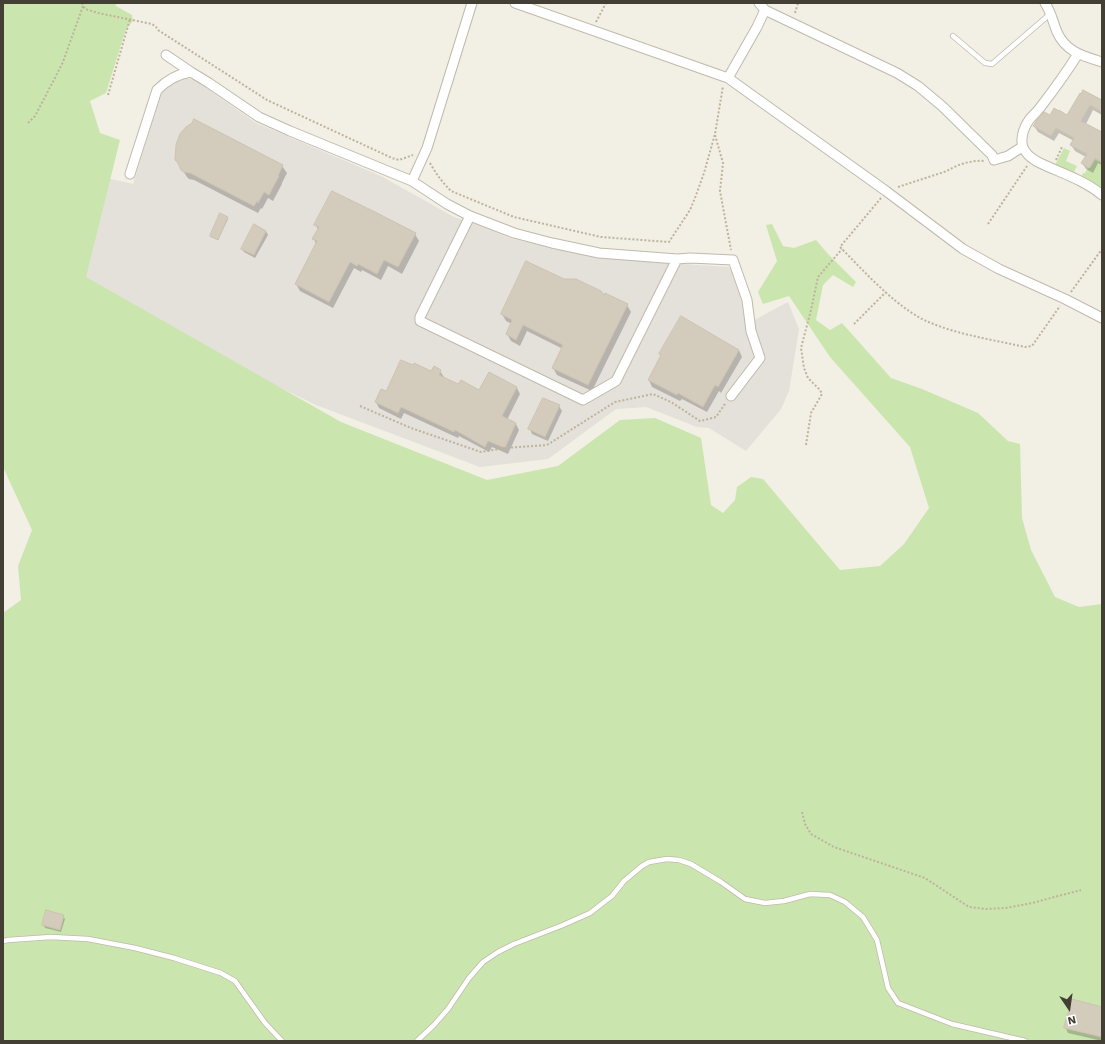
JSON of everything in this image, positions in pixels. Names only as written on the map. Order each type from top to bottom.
[{"type":"street","points":[[412,181],[426,148],[472,3]]},
{"type":"street","points":[[515,3],[728,78],[886,191],[963,249],[999,269],[1065,299],[1102,318]]},
{"type":"street","points":[[1045,3],[1062,41],[1078,54],[1102,62]]},
{"type":"street","points":[[728,78],[757,28],[762,6],[897,73],[918,86],[942,106],[992,155],[994,160],[1008,156],[1022,147]]},
{"type":"street","points":[[1078,54],[1038,111],[1029,121],[1023,133],[1022,147],[1032,158],[1081,181],[1102,195]]},
{"type":"street","points":[[166,55],[259,117],[412,181],[447,204],[470,216],[514,232],[552,243],[599,253],[733,260],[747,300],[751,331],[760,358],[731,396]]},
{"type":"street","points":[[130,174],[157,90],[164,83],[174,77],[182,73],[191,72]]},
{"type":"street","points":[[470,216],[420,317],[420,321],[584,400],[616,381],[677,258]]},
{"type":"lane","points":[[953,36],[985,63],[992,64],[1050,13]]},
{"type":"lane","points":[[417,1041],[434,1026],[448,1009],[469,978],[483,962],[514,944],[563,925],[590,912],[612,896],[624,881],[642,866],[649,862],[667,859],[680,860],[690,864],[721,882],[745,899],[765,903],[784,901],[810,894],[830,895],[845,902],[863,917],[877,940],[888,988],[898,1003],[952,1024],[1025,1041]]},
{"type":"lane","points":[[3,941],[51,937],[88,939],[135,948],[174,958],[221,973],[235,981],[265,1022],[282,1041]]},
{"type":"path","points":[[592,30],[606,3]]},
{"type":"path","points":[[82,4],[85,9],[98,13],[152,24],[158,30],[267,100],[392,158],[399,160],[412,156],[426,148],[426,156],[445,186],[451,192],[514,217],[601,237],[669,242],[690,210],[695,198],[715,134],[723,85],[728,78]]},
{"type":"path","points":[[28,123],[35,116],[63,62],[82,4]]},
{"type":"path","points":[[108,95],[130,19]]},
{"type":"path","points":[[715,134],[723,163],[720,191],[733,260]]},
{"type":"path","points":[[1052,168],[1062,147]]},
{"type":"path","points":[[988,224],[1032,158]]},
{"type":"path","points":[[806,445],[811,413],[822,394],[808,378],[804,368],[801,348],[818,277],[842,249],[840,247],[886,191],[971,162],[994,160]]},
{"type":"path","points":[[842,249],[886,292],[907,309],[930,323],[961,333],[1025,347],[1032,346],[1102,249]]},
{"type":"path","points":[[854,324],[886,292]]},
{"type":"path","points":[[360,406],[411,428],[481,452],[505,448],[547,445],[615,402],[653,394],[671,402],[700,421],[716,417],[731,396]]},
{"type":"path","points":[[802,812],[805,824],[811,834],[834,847],[925,878],[969,908],[1006,908],[1081,890]]},
{"type":"shaded area","points":[[185,78],[195,80],[256,123],[381,176],[454,217],[481,226],[509,238],[592,257],[728,267],[731,269],[741,300],[745,325],[788,302],[799,329],[789,391],[781,409],[746,451],[709,428],[697,427],[646,407],[616,409],[548,459],[480,467],[316,405],[74,287],[102,177],[133,184],[163,91],[170,84]]},
{"type":"green space","points":[[3,3],[116,3],[116,6],[132,15],[133,21],[126,29],[106,93],[90,101],[100,133],[120,140],[86,277],[341,422],[487,480],[558,466],[620,420],[655,418],[701,438],[711,505],[723,513],[735,500],[737,487],[751,477],[763,479],[840,570],[880,566],[904,544],[929,508],[910,447],[830,357],[789,296],[763,304],[758,292],[777,261],[766,225],[772,224],[783,246],[794,248],[816,240],[856,282],[853,287],[833,275],[823,285],[816,320],[830,330],[842,323],[891,378],[922,389],[978,413],[1008,441],[1020,444],[1022,518],[1031,550],[1055,597],[1079,607],[1102,604],[1102,1041],[3,1041],[3,613],[21,600],[18,566],[32,530],[3,467]]},
{"type":"green space","points":[[1064,148],[1070,151],[1066,161],[1077,166],[1073,174],[1055,165]]},
{"type":"green space","points":[[1095,160],[1102,163],[1102,191],[1081,178],[1083,173],[1090,168]]},
{"type":"building","points":[[1083,90],[1102,100],[1102,112],[1090,105],[1081,121],[1102,132],[1102,162],[1095,158],[1089,168],[1081,163],[1087,154],[1070,145],[1074,138],[1056,128],[1051,136],[1033,126],[1044,112],[1050,115],[1054,108],[1067,115]]},
{"type":"building","points":[[194,119],[283,165],[269,195],[264,192],[258,203],[257,201],[254,206],[190,173],[181,170],[175,160],[176,145],[180,134],[192,123]]},
{"type":"building","points":[[332,191],[416,233],[398,267],[384,260],[377,274],[358,264],[357,266],[350,262],[329,302],[295,284],[317,241],[312,239],[319,227],[314,225]]},
{"type":"building","points":[[220,213],[228,217],[218,240],[210,236]]},
{"type":"building","points":[[254,224],[266,231],[254,255],[241,249]]},
{"type":"building","points":[[526,261],[564,279],[576,279],[601,291],[604,295],[605,293],[628,304],[588,385],[552,368],[563,345],[523,325],[516,340],[506,334],[512,320],[501,314]]},
{"type":"building","points":[[681,316],[739,350],[718,387],[715,385],[703,407],[678,393],[677,395],[648,380],[661,355],[659,354]]},
{"type":"building","points":[[401,360],[413,365],[414,363],[431,371],[434,366],[441,370],[439,375],[458,384],[461,380],[479,390],[489,372],[517,387],[502,416],[516,423],[505,448],[488,441],[485,447],[455,430],[454,432],[401,407],[398,413],[375,402],[381,389],[386,391]]},
{"type":"building","points":[[543,398],[560,405],[545,437],[528,429]]},
{"type":"building","points":[[46,910],[64,915],[60,930],[42,925]]},
{"type":"building","points":[[1072,999],[1102,1007],[1102,1037],[1064,1028]]}]
